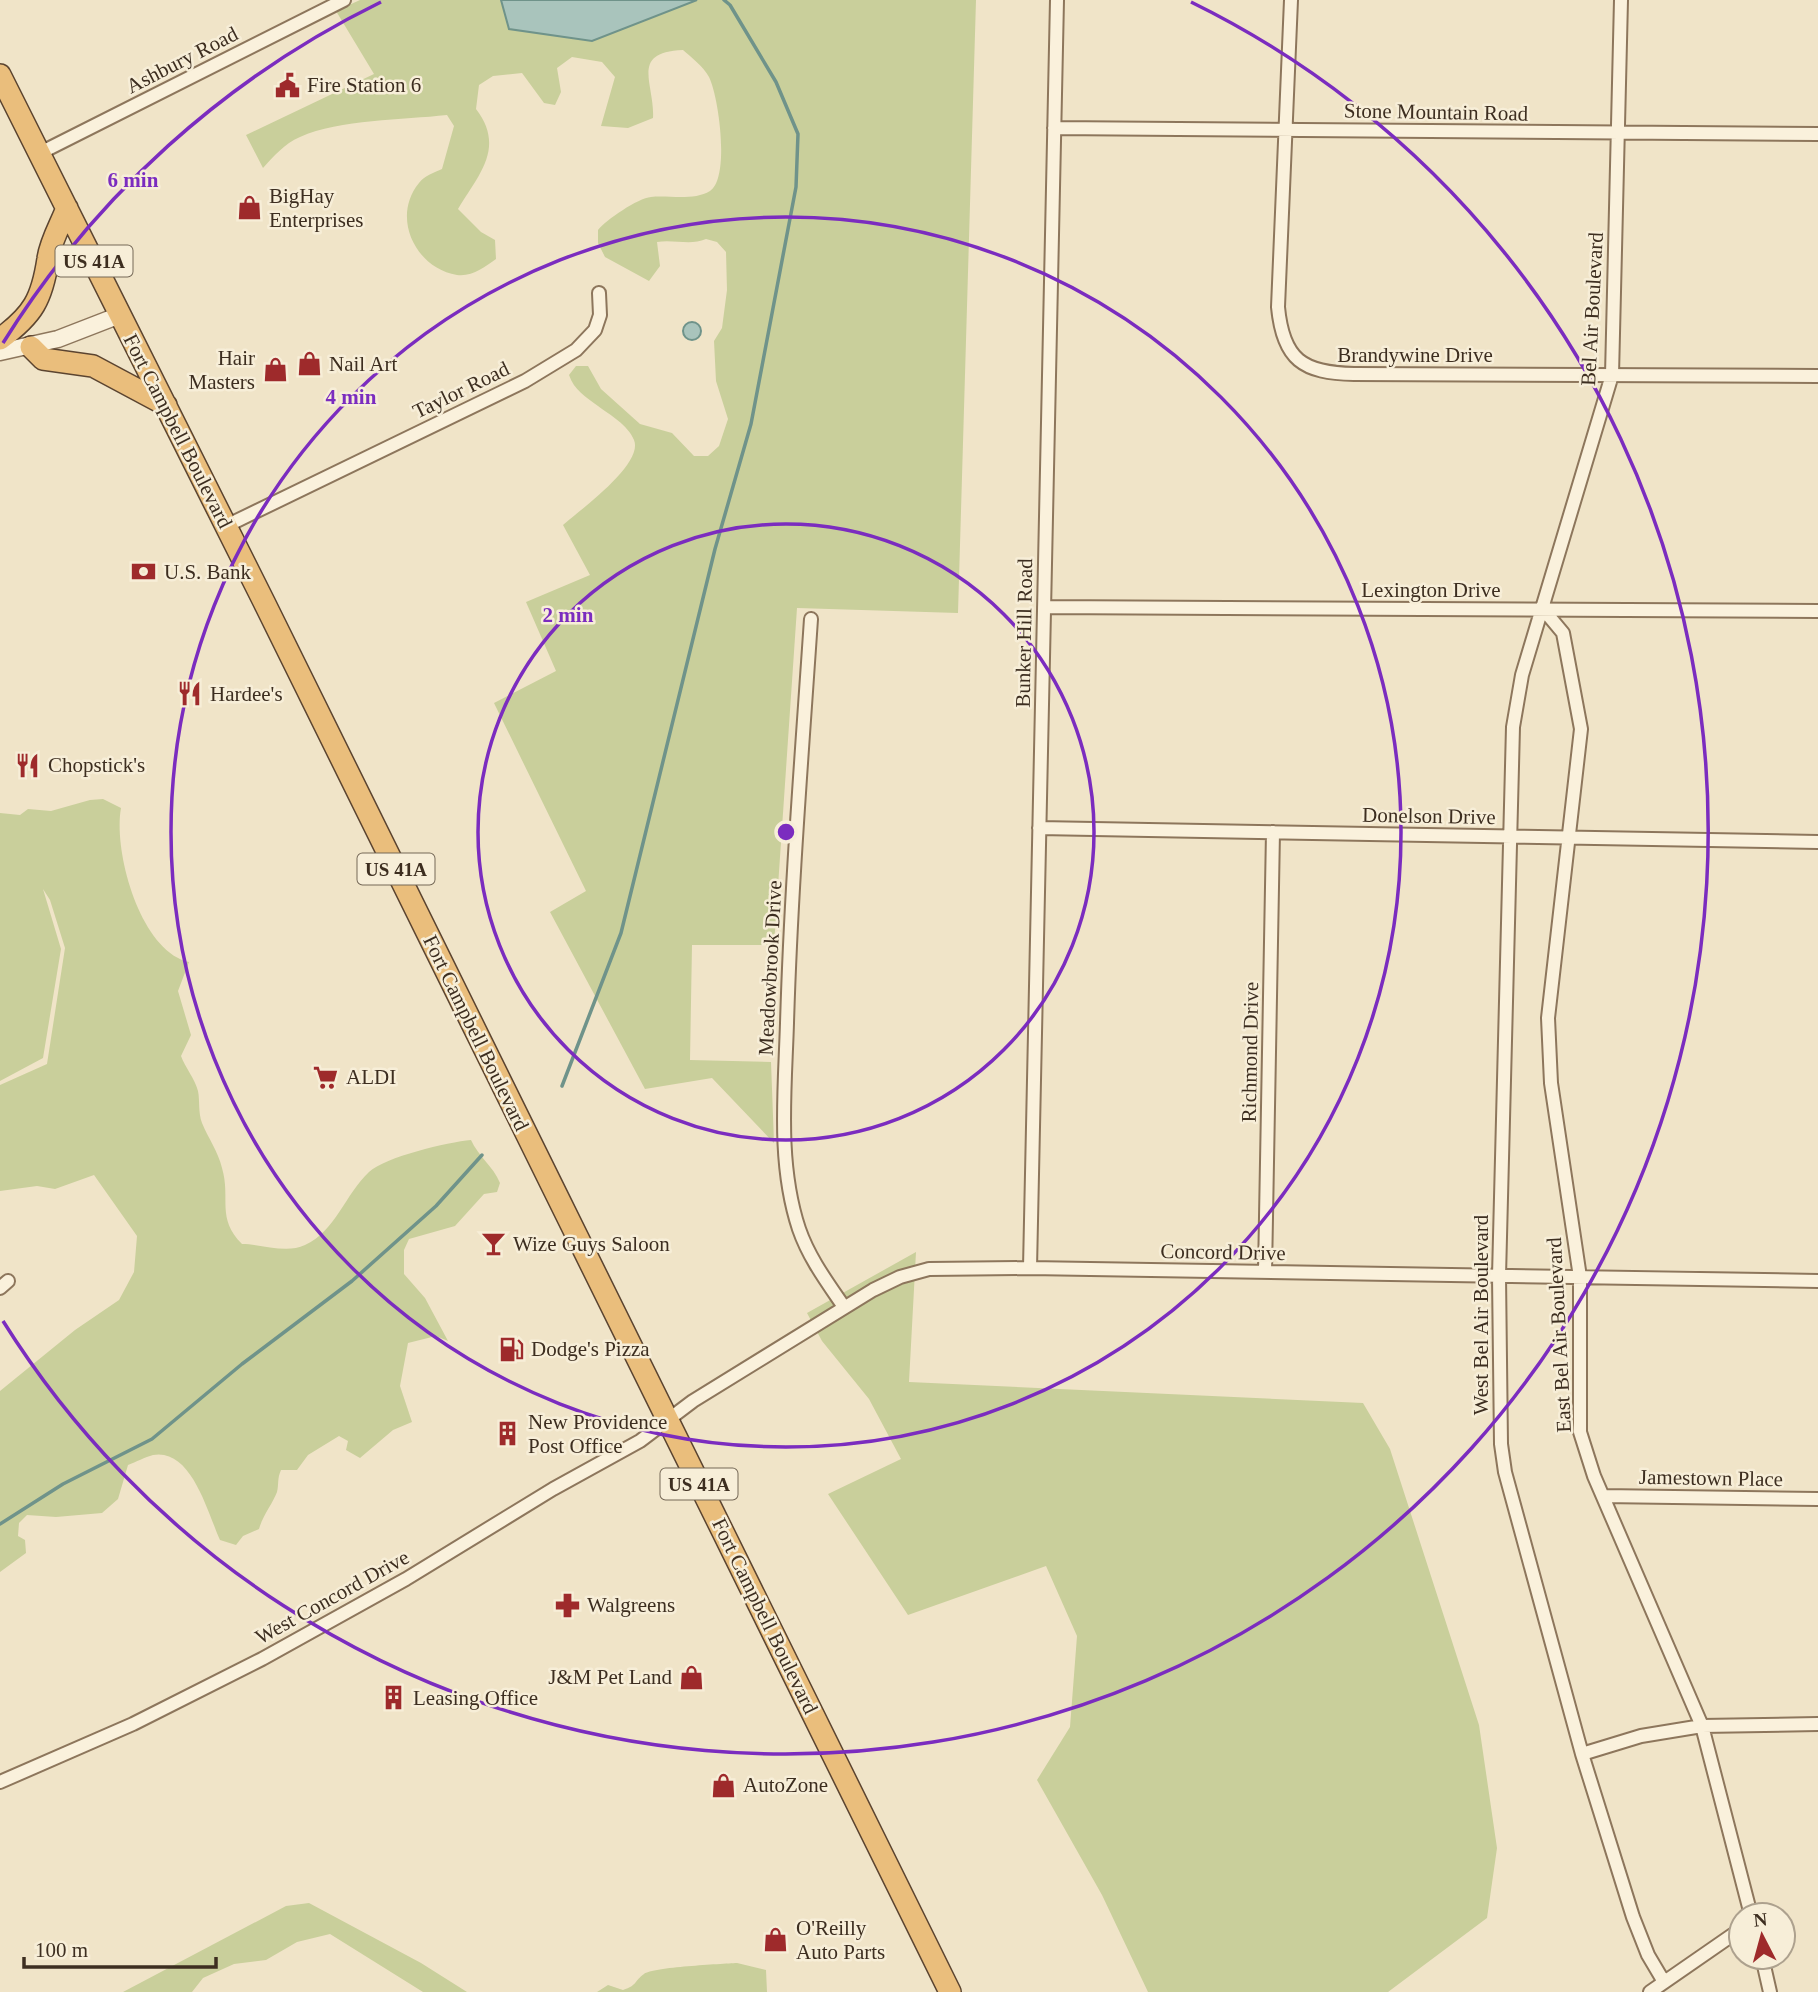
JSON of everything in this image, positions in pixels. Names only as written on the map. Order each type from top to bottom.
[{"type":"highway","name":"Fort Campbell Boulevard","points":[[0,75],[166,405],[950,1992]]},
{"type":"highway","points":[[0,339],[29,315],[37,301],[47,277],[48,258],[66,208]]},
{"type":"highway","points":[[31,347],[43,359],[93,366],[166,405]]},
{"type":"street","name":"Ashbury Road","points":[[38,154],[324,4],[344,0]]},
{"type":"street","name":"Bunker Hill Road","points":[[1030,1268],[1057,0]]},
{"type":"street","name":"Brandywine Drive","points":[[1291,0],[1279,316],[1284,340],[1292,354],[1308,368],[1325,373],[1354,374],[1818,376]]},
{"type":"street","name":"Bel Air Boulevard","points":[[1543,610],[1612,375],[1620,0]]},
{"type":"street","name":"Stone Mountain Road","points":[[1054,128],[1818,134]]},
{"type":"street","name":"Taylor Road","points":[[226,527],[525,381],[576,350],[594,330],[600,315],[599,293]]},
{"type":"street","points":[[0,352],[31,347],[120,315]]},
{"type":"street","name":"Lexington Drive","points":[[1044,607],[1818,611]]},
{"type":"street","name":"West Bel Air Boulevard","points":[[1543,610],[1522,675],[1513,727],[1499,1276],[1500,1415],[1505,1472],[1582,1754],[1633,1917],[1648,1955],[1664,1982]]},
{"type":"street","name":"East Bel Air Boulevard","points":[[1543,610],[1563,633],[1580,715],[1580,747],[1548,1018],[1551,1083],[1580,1277],[1580,1432],[1603,1496],[1702,1726],[1747,1901]]},
{"type":"street","name":"Meadowbrook Drive","points":[[811,619],[789,944],[785,1132],[788,1180],[799,1228],[814,1263],[844,1307]]},
{"type":"street","name":"Donelson Drive","points":[[1039,828],[1818,842]]},
{"type":"street","name":"Richmond Drive","points":[[1265,1272],[1273,832]]},
{"type":"street","name":"Concord Drive","points":[[668,1420],[693,1401],[844,1307],[900,1277],[929,1269],[1030,1268],[1818,1281]]},
{"type":"street","name":"West Concord Drive","points":[[0,1782],[133,1724],[262,1658],[406,1579],[553,1489],[640,1441],[668,1420]]},
{"type":"street","name":"Jamestown Place","points":[[1603,1496],[1818,1499]]},
{"type":"street","points":[[1582,1754],[1641,1736],[1702,1726],[1818,1724]]},
{"type":"street","points":[[1650,1992],[1727,1939]]},
{"type":"street","points":[[1765,1971],[1770,1992]]},
{"type":"green space","points":[[360,0],[976,0],[958,613],[797,608],[774,945],[692,945],[690,1060],[771,1062],[774,1143],[712,1078],[645,1089],[550,912],[586,891],[494,703],[556,671],[526,602],[590,575],[563,525],[609,486],[630,461],[635,450],[634,440],[628,430],[574,385],[569,375],[576,366],[588,366],[601,389],[640,424],[672,433],[694,456],[708,456],[719,446],[728,419],[716,381],[714,341],[722,328],[727,290],[726,252],[717,242],[706,239],[694,242],[657,242],[660,266],[649,281],[605,257],[598,243],[598,230],[638,201],[651,197],[696,196],[710,191],[716,183],[720,171],[721,137],[713,87],[704,69],[683,50],[666,52],[650,63],[653,118],[628,128],[601,126],[615,77],[602,62],[572,57],[557,68],[561,92],[555,105],[544,103],[522,73],[493,76],[479,85],[476,109],[485,123],[489,149],[480,173],[458,209],[481,232],[495,240],[496,259],[473,273],[457,275],[442,270],[419,252],[412,239],[407,211],[411,196],[419,183],[442,169],[454,126],[447,115],[352,123],[316,131],[289,143],[263,168],[246,135],[374,74],[336,11]]},
{"type":"green space","points":[[103,799],[121,808],[121,849],[126,873],[144,920],[172,954],[189,962],[178,991],[191,1035],[181,1056],[197,1087],[202,1123],[222,1168],[229,1226],[242,1244],[282,1249],[305,1245],[332,1222],[369,1172],[388,1161],[433,1147],[471,1140],[500,1183],[497,1192],[484,1194],[455,1226],[409,1239],[404,1250],[404,1274],[425,1298],[448,1341],[436,1336],[408,1343],[400,1386],[412,1422],[393,1430],[360,1458],[346,1450],[348,1441],[339,1436],[308,1455],[297,1470],[281,1470],[277,1492],[259,1529],[243,1536],[236,1545],[220,1540],[197,1485],[178,1462],[167,1456],[147,1457],[128,1465],[118,1499],[102,1513],[56,1517],[27,1515],[19,1523],[18,1536],[25,1540],[26,1553],[0,1572],[0,1391],[75,1330],[119,1300],[134,1272],[137,1236],[94,1175],[55,1189],[37,1186],[0,1191],[0,1085],[47,1064],[65,948],[50,900],[43,889],[61,949],[43,1058],[0,1081],[0,813],[20,815],[28,809],[51,811]]},
{"type":"green space","points":[[916,1252],[909,1382],[1363,1403],[1390,1449],[1479,1725],[1497,1848],[1487,1918],[1388,1992],[1148,1992],[1102,1895],[1037,1780],[1070,1727],[1077,1636],[1046,1566],[908,1615],[828,1494],[901,1459],[869,1399],[822,1341],[807,1313]]},
{"type":"green space","points":[[309,1903],[421,1963],[467,1992],[423,1992],[330,1934],[297,1942],[266,1960],[234,1964],[203,1978],[192,1992],[123,1992],[286,1906]]},
{"type":"green space","points":[[737,1963],[766,1970],[767,1992],[597,1992],[608,1985],[623,1990],[634,1985],[644,1974],[660,1969]]},
{"type":"water","points":[[501,0],[697,0],[592,41],[509,29]]},
{"type":"water","points":[[688,322],[696,322],[701,331],[699,338],[688,340],[683,335],[683,327]]},
{"type":"waterway","points":[[562,1086],[621,933],[715,549],[751,424],[796,187],[798,134],[776,82],[730,5],[724,0]]},
{"type":"waterway","points":[[0,1524],[63,1484],[152,1439],[242,1364],[352,1281],[436,1206],[482,1155]]},
{"type":"place","name":"Fire Station 6","points":[[287,85]]},
{"type":"place","name":"BigHay Enterprises","points":[[249,208]]},
{"type":"place","name":"Nail Art","points":[[309,364]]},
{"type":"place","name":"Hair Masters","points":[[275,370]]},
{"type":"place","name":"U.S. Bank","points":[[144,572]]},
{"type":"place","name":"Hardee's","points":[[190,694]]},
{"type":"place","name":"Chopstick's","points":[[28,765]]},
{"type":"place","name":"ALDI","points":[[326,1077]]},
{"type":"place","name":"Wize Guys Saloon","points":[[493,1244]]},
{"type":"place","name":"Dodge's Pizza","points":[[511,1349]]},
{"type":"place","name":"New Providence Post Office","points":[[508,1434]]},
{"type":"place","name":"Walgreens","points":[[567,1605]]},
{"type":"place","name":"J&M Pet Land","points":[[692,1677]]},
{"type":"place","name":"Leasing Office","points":[[393,1698]]},
{"type":"place","name":"AutoZone","points":[[723,1785]]},
{"type":"place","name":"O'Reilly Auto Parts","points":[[776,1940]]}]
